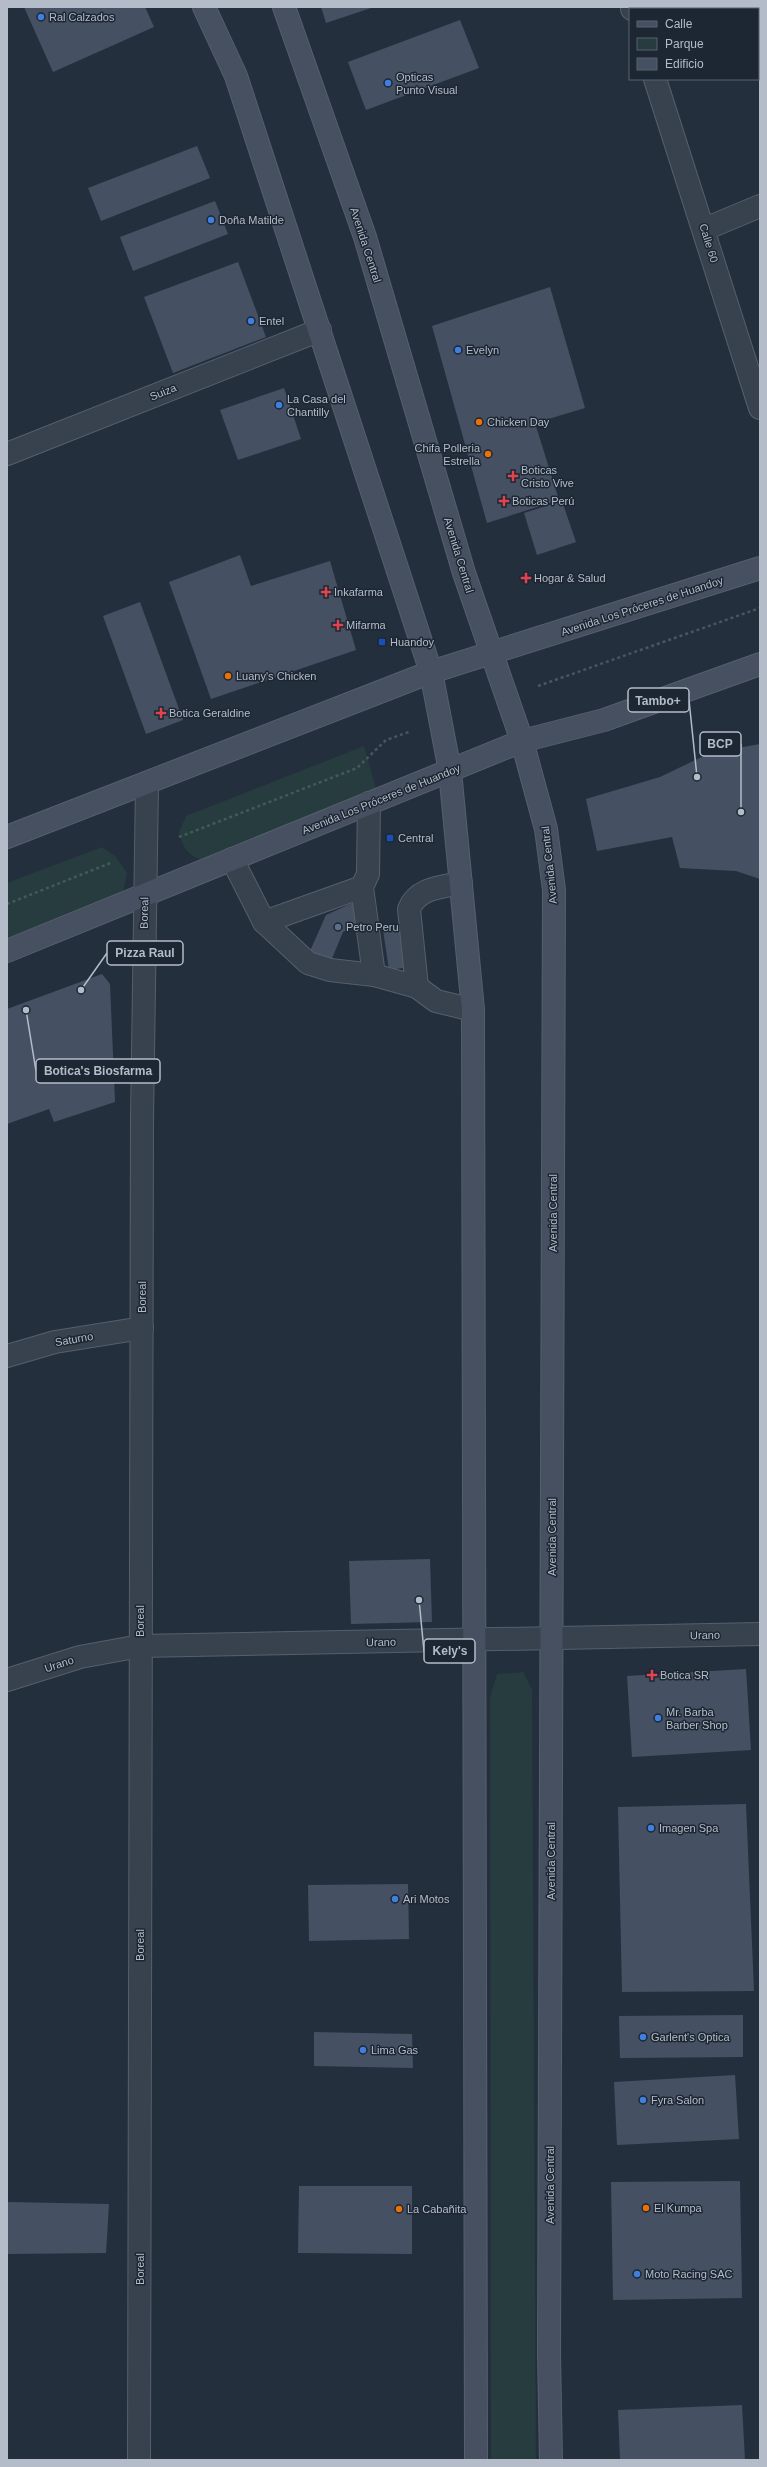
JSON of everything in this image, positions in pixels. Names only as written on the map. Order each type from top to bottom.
[{"type":"main road","points":[[204,7],[236,76],[432,672],[450,771],[473,1010],[476,2460]]},
{"type":"main road","name":"Avenida Central","points":[[284,7],[365,237],[464,573],[491,655],[522,741],[546,829],[554,890],[549,2338],[551,2460]]},
{"type":"main road","name":"Avenida Los Próceres de Huandoy","points":[[7,837],[432,672],[491,655],[760,568]]},
{"type":"main road","name":"Avenida Los Próceres de Huandoy","points":[[7,951],[522,741],[604,720],[760,664]]},
{"type":"street","name":"Calle 60","points":[[655,80],[705,228],[760,408]]},
{"type":"street","points":[[705,228],[760,206]]},
{"type":"street","name":"Suiza","points":[[7,454],[320,330]]},
{"type":"street","name":"Boreal","points":[[139,2460],[140,1646],[144,896],[147,783]]},
{"type":"street","points":[[369,803],[368,874],[362,887],[374,975]]},
{"type":"street","points":[[232,859],[264,922],[308,963],[330,970],[374,975],[417,987],[436,1001],[473,1010]]},
{"type":"street","points":[[417,987],[409,909],[411,904],[416,897],[430,889],[461,883]]},
{"type":"street","points":[[264,922],[362,887]]},
{"type":"street","name":"Saturno","points":[[7,1356],[55,1342],[142,1328]]},
{"type":"street","name":"Urano","points":[[7,1680],[80,1657],[140,1646],[760,1634]]},
{"type":"path","points":[[507,698],[584,669],[760,608]]},
{"type":"path","points":[[7,904],[357,768],[386,740],[440,719]]},
{"type":"green space","points":[[364,746],[377,792],[208,863],[191,855],[185,848],[179,832],[186,816]]},
{"type":"green space","points":[[102,847],[116,857],[127,873],[123,892],[7,938],[7,883]]},
{"type":"green space","points":[[523,1672],[532,1690],[536,2460],[491,2460],[490,1697],[497,1674]]},
{"type":"building","points":[[24,7],[145,7],[154,27],[53,72]]},
{"type":"building","points":[[321,7],[374,7],[326,23]]},
{"type":"building","points":[[460,20],[479,68],[366,110],[348,62]]},
{"type":"building","points":[[197,146],[210,178],[101,221],[88,188]]},
{"type":"building","points":[[215,201],[228,234],[133,271],[120,237]]},
{"type":"building","points":[[238,262],[266,337],[173,373],[144,297]]},
{"type":"building","points":[[550,287],[585,408],[535,423],[559,500],[487,523],[432,326]]},
{"type":"building","points":[[284,388],[301,439],[238,460],[220,410]]},
{"type":"building","points":[[562,501],[576,542],[537,555],[524,513]]},
{"type":"building","points":[[240,555],[251,586],[330,561],[356,650],[211,699],[169,582]]},
{"type":"building","points":[[140,602],[183,720],[146,734],[103,616]]},
{"type":"building","points":[[760,744],[760,879],[736,871],[680,868],[672,837],[597,851],[586,799],[660,777],[710,753]]},
{"type":"building","name":"Petro Peru","points":[[357,901],[366,922],[343,932],[331,961],[310,951],[326,915]]},
{"type":"building","name":"Petro Peru","points":[[409,926],[416,966],[389,970],[383,930]]},
{"type":"building","points":[[102,974],[110,984],[115,1102],[54,1122],[49,1109],[7,1124],[7,1009]]},
{"type":"building","points":[[430,1559],[432,1622],[351,1624],[349,1561]]},
{"type":"building","points":[[746,1669],[751,1750],[632,1757],[627,1676]]},
{"type":"building","points":[[746,1804],[754,1991],[622,1992],[618,1807]]},
{"type":"building","points":[[408,1884],[409,1939],[309,1941],[308,1885]]},
{"type":"building","points":[[743,2015],[743,2057],[620,2058],[619,2016]]},
{"type":"building","name":"Lima Gas","points":[[314,2032],[412,2034],[413,2068],[314,2066]]},
{"type":"building","points":[[735,2075],[739,2139],[617,2145],[614,2082]]},
{"type":"building","points":[[740,2181],[742,2298],[613,2300],[611,2182]]},
{"type":"building","points":[[299,2186],[412,2186],[412,2254],[298,2253]]},
{"type":"building","points":[[7,2202],[109,2204],[106,2253],[7,2254]]},
{"type":"building","points":[[742,2405],[745,2460],[620,2460],[618,2410]]},
{"type":"place","name":"Ral Calzados","points":[[41,17]]},
{"type":"place","name":"Opticas Punto Visual","points":[[388,83]]},
{"type":"place","name":"Doña Matilde","points":[[211,220]]},
{"type":"place","name":"Entel","points":[[251,321]]},
{"type":"place","name":"Evelyn","points":[[458,350]]},
{"type":"place","name":"La Casa del Chantilly","points":[[279,405]]},
{"type":"place","name":"Chicken Day","points":[[479,422]]},
{"type":"place","name":"Chifa Polleria Estrella","points":[[488,454]]},
{"type":"place","name":"Boticas Cristo Vive","points":[[513,476]]},
{"type":"place","name":"Boticas Perú","points":[[504,501]]},
{"type":"place","name":"Hogar & Salud","points":[[526,578]]},
{"type":"place","name":"Inkafarma","points":[[326,592]]},
{"type":"place","name":"Mifarma","points":[[338,625]]},
{"type":"place","name":"Huandoy","points":[[382,642]]},
{"type":"place","name":"Luany's Chicken","points":[[228,676]]},
{"type":"place","name":"Botica Geraldine","points":[[161,713]]},
{"type":"place","name":"Tambo+","points":[[697,777]]},
{"type":"place","name":"BCP","points":[[741,812]]},
{"type":"place","name":"Central","points":[[390,838]]},
{"type":"place","name":"Petro Peru","points":[[338,927]]},
{"type":"place","name":"Pizza Raul","points":[[81,990]]},
{"type":"place","name":"Botica's Biosfarma","points":[[26,1010]]},
{"type":"place","name":"Kely's","points":[[419,1600]]},
{"type":"place","name":"Botica SR","points":[[652,1675]]},
{"type":"place","name":"Mr. Barba Barber Shop","points":[[658,1718]]},
{"type":"place","name":"Imagen Spa","points":[[651,1828]]},
{"type":"place","name":"Ari Motos","points":[[395,1899]]},
{"type":"place","name":"Garlent's Optica","points":[[643,2037]]},
{"type":"place","name":"Lima Gas","points":[[363,2050]]},
{"type":"place","name":"Fyra Salon","points":[[643,2100]]},
{"type":"place","name":"El Kumpa","points":[[646,2208]]},
{"type":"place","name":"La Cabañita","points":[[399,2209]]},
{"type":"place","name":"Moto Racing SAC","points":[[637,2274]]}]
